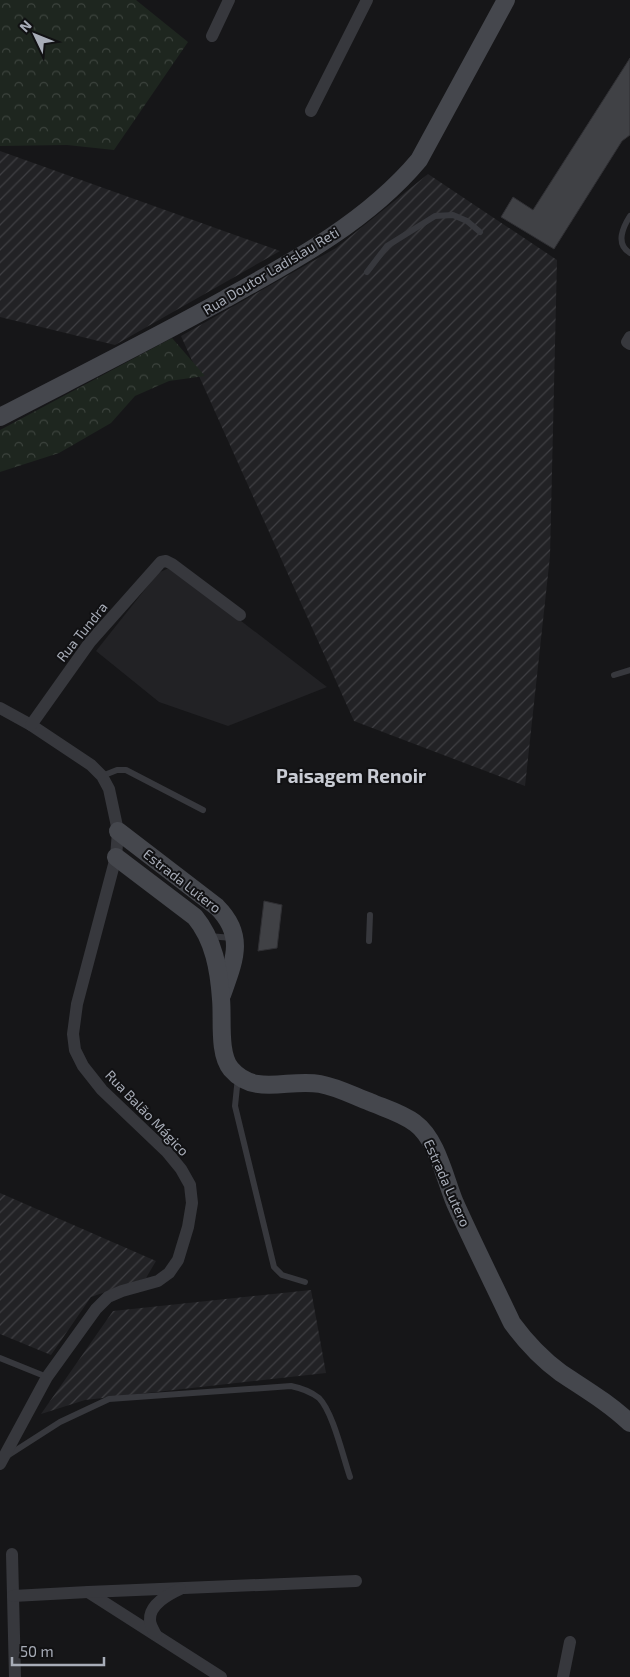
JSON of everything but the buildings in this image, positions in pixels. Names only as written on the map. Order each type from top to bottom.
[{"type":"street","points":[[212,36],[230,0]]},
{"type":"street","points":[[311,111],[367,0]]},
{"type":"street","name":"Rua Doutor Ladislau Reti","points":[[0,418],[172,328],[279,269],[347,225],[382,198],[405,177],[419,160],[506,0]]},
{"type":"street","points":[[630,337],[627,342],[630,344]]},
{"type":"street","name":"Rua Tundra","points":[[31,725],[90,642],[161,562],[166,561],[172,564],[240,615]]},
{"type":"street","name":"Rua Balão Mágico","points":[[0,708],[31,725],[91,765],[102,776],[109,789],[118,831],[116,857],[77,1004],[73,1034],[76,1050],[83,1066],[102,1090],[167,1152],[181,1169],[190,1185],[192,1203],[188,1227],[178,1260],[169,1273],[158,1281],[108,1297],[96,1309],[47,1378],[2,1461]]},
{"type":"street","name":"Estrada Lutero","points":[[118,831],[226,915],[236,939],[235,953],[221,998]]},
{"type":"street","name":"Estrada Lutero","points":[[116,857],[195,917],[208,936],[214,952],[221,998],[225,1058],[230,1068],[238,1076],[262,1086],[318,1084],[331,1086],[414,1122],[431,1141],[455,1203],[512,1322],[524,1339],[560,1372],[604,1401],[630,1423]]},
{"type":"street","points":[[12,1554],[15,1677]]},
{"type":"street","points":[[13,1596],[356,1581]]},
{"type":"street","points":[[156,1635],[150,1620],[153,1609],[169,1594],[183,1588]]},
{"type":"street","points":[[88,1592],[221,1677]]},
{"type":"street","points":[[563,1677],[570,1642]]},
{"type":"lane","points":[[367,272],[387,246],[435,216],[453,215],[467,220],[480,232]]},
{"type":"lane","points":[[630,216],[623,228],[621,239],[626,250],[630,253]]},
{"type":"lane","points":[[614,675],[630,670]]},
{"type":"lane","points":[[102,776],[117,770],[126,770],[203,810]]},
{"type":"lane","points":[[369,941],[370,915]]},
{"type":"lane","points":[[208,936],[236,939]]},
{"type":"lane","points":[[238,1076],[235,1106],[274,1267],[282,1275],[305,1282]]},
{"type":"lane","points":[[0,1358],[47,1378]]},
{"type":"lane","points":[[2,1461],[60,1422],[109,1399],[291,1386],[308,1390],[320,1399],[329,1414],[350,1477]]},
{"type":"shaded area","points":[[0,151],[280,251],[115,345],[0,317]]},
{"type":"shaded area","points":[[428,174],[557,260],[550,556],[525,786],[354,721],[181,336],[336,248]]},
{"type":"shaded area","points":[[171,567],[327,687],[228,726],[159,702],[96,651],[158,573]]},
{"type":"shaded area","points":[[0,1193],[156,1261],[146,1278],[91,1297],[51,1355],[0,1334]]},
{"type":"shaded area","points":[[311,1290],[326,1373],[85,1400],[41,1414],[113,1311]]},
{"type":"green space","points":[[0,0],[136,0],[188,42],[114,150],[67,145],[0,146]]},
{"type":"green space","points":[[172,338],[205,376],[169,381],[135,396],[111,423],[59,453],[0,472],[0,430]]},
{"type":"district","name":"Paisagem Renoir","points":[[351,776]]}]
